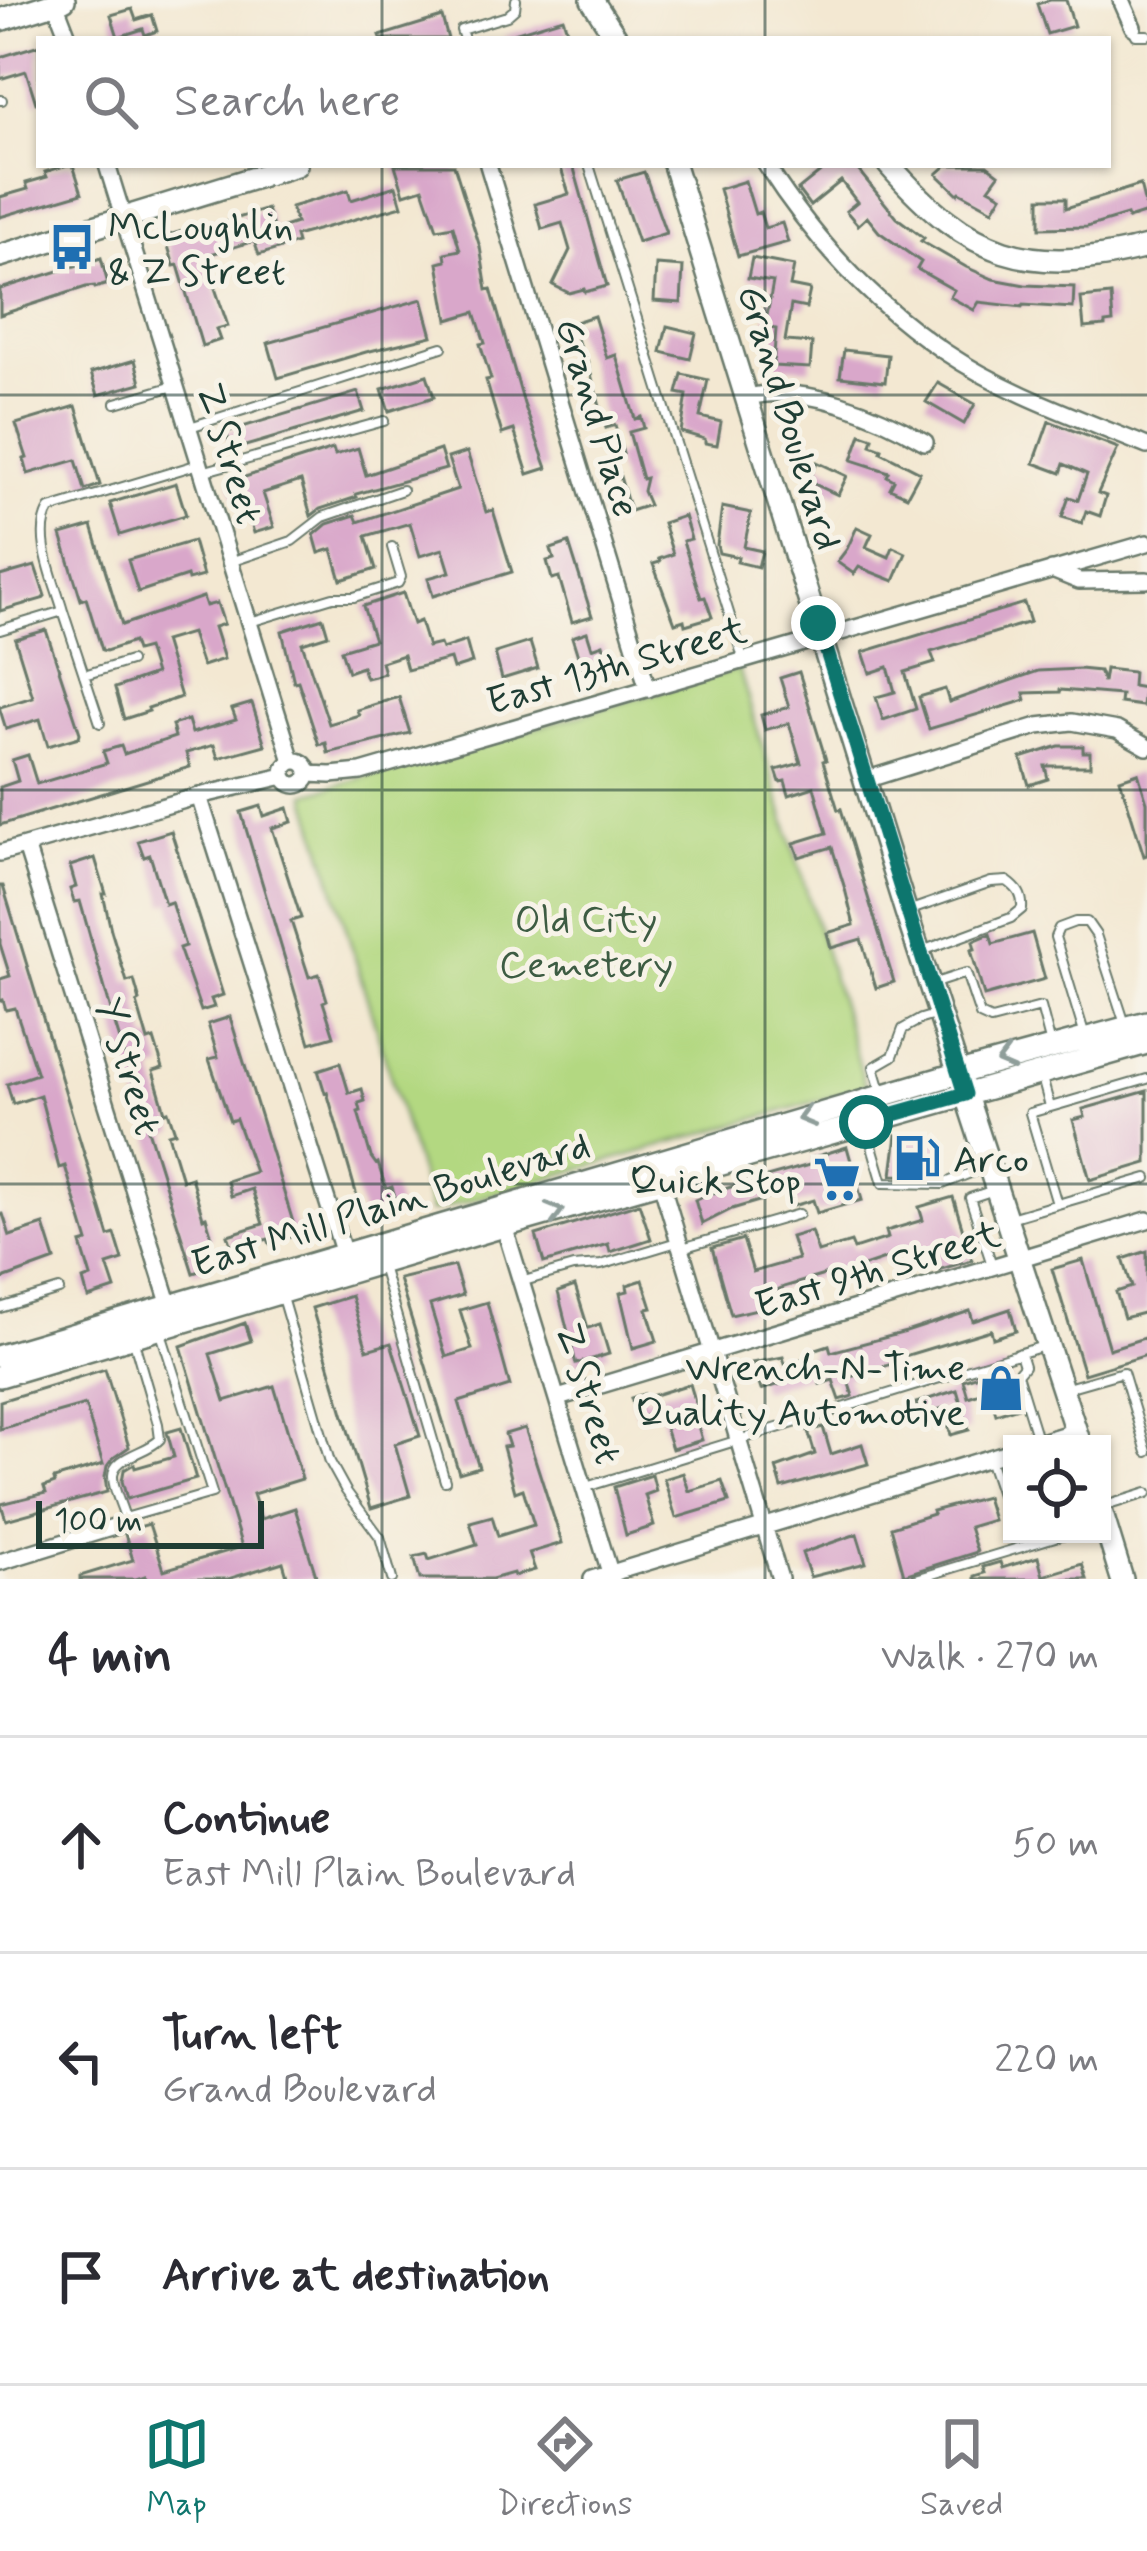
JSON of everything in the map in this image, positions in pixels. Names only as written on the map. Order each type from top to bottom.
[{"type":"main road","points":[[592,0],[614,36]]},
{"type":"main road","points":[[0,20],[58,1]]},
{"type":"main road","points":[[0,256],[286,168]]},
{"type":"main road","name":"Grand Boulevard","points":[[675,168],[906,912],[1077,1435]]},
{"type":"main road","points":[[892,168],[950,226],[1019,256],[1079,261],[1147,247]]},
{"type":"main road","name":"East Mill Plain Boulevard","points":[[0,1376],[866,1122],[1052,1047],[1137,1025]]},
{"type":"main road","name":"East Mill Plain Boulevard","points":[[0,1356],[882,1096],[1041,1074],[1147,1043]]},
{"type":"main road","points":[[1111,1543],[1122,1579]]},
{"type":"street","points":[[1121,0],[1140,31]]},
{"type":"street","points":[[58,1],[67,36]]},
{"type":"street","name":"Z Street","points":[[108,168],[249,622],[288,769]]},
{"type":"street","name":"Grand Place","points":[[489,168],[647,689]]},
{"type":"street","points":[[768,168],[814,232],[875,298],[945,353],[1008,388],[1147,446]]},
{"type":"street","points":[[748,398],[766,393],[845,405],[925,442]]},
{"type":"street","name":"East 13th Street","points":[[288,769],[304,764],[308,774],[361,772],[1147,543]]},
{"type":"street","points":[[1052,570],[1079,581],[1147,580]]},
{"type":"street","points":[[866,779],[1037,726],[1072,722],[1117,730],[1147,747]]},
{"type":"street","points":[[0,853],[288,769]]},
{"type":"street","points":[[199,796],[344,1254]]},
{"type":"street","name":"Y Street","points":[[26,846],[170,1306]]},
{"type":"street","points":[[661,1182],[780,1579]]},
{"type":"street","name":"East 9th Street","points":[[558,1398],[1147,1220]]},
{"type":"street","name":"Z Street","points":[[504,1226],[611,1575]]},
{"type":"street","points":[[592,1579],[1003,1454]]},
{"type":"street","points":[[0,1562],[121,1522]]},
{"type":"lane","points":[[463,36],[461,30],[507,16],[516,0]]},
{"type":"lane","points":[[591,168],[744,661]]},
{"type":"lane","points":[[188,428],[442,347]]},
{"type":"lane","points":[[116,403],[175,386]]},
{"type":"lane","points":[[100,723],[41,534],[50,509],[384,421]]},
{"type":"lane","points":[[230,562],[292,541],[323,518],[402,490]]},
{"type":"lane","points":[[249,622],[398,583],[401,577],[392,547]]},
{"type":"lane","points":[[0,630],[63,611]]},
{"type":"lane","points":[[84,675],[130,661]]},
{"type":"lane","points":[[906,912],[1007,880],[1023,899],[1022,909],[1011,918],[920,951]]},
{"type":"lane","points":[[1086,1038],[1055,937],[1059,928],[1075,922],[1087,922],[1096,935],[1137,1025]]},
{"type":"lane","points":[[931,984],[967,973],[980,1015],[992,1020],[1041,1007],[1052,1047]]},
{"type":"lane","points":[[882,1096],[874,1067],[893,1056],[904,1029],[940,1013]]},
{"type":"lane","points":[[1041,1074],[1050,1107]]},
{"type":"lane","points":[[1057,1204],[1030,1113],[1147,1079]]},
{"type":"lane","points":[[866,1122],[883,1184],[943,1184],[990,1165]]},
{"type":"lane","points":[[1009,1219],[1147,1178]]},
{"type":"lane","points":[[992,1267],[970,1198],[998,1189]]},
{"type":"lane","points":[[522,1282],[799,1214]]},
{"type":"lane","points":[[381,1262],[445,1481]]},
{"type":"lane","points":[[0,1307],[59,1290]]},
{"type":"lane","points":[[281,1292],[330,1462],[380,1537],[392,1579]]},
{"type":"lane","points":[[132,1337],[160,1439],[152,1449],[115,1468],[121,1522],[212,1493],[160,1329]]},
{"type":"lane","points":[[584,1487],[1049,1345]]},
{"type":"lane","points":[[1020,1353],[1024,1366],[1018,1374],[1037,1435]]},
{"type":"lane","points":[[1063,1389],[1123,1372],[1147,1452]]},
{"type":"lane","points":[[989,1458],[1003,1486]]},
{"type":"lane","points":[[1111,1512],[1147,1493]]},
{"type":"lane","points":[[916,1579],[1035,1543]]},
{"type":"green space","name":"Old City Cemetery","points":[[739,669],[866,1087],[431,1212],[306,794]]},
{"type":"building","points":[[1066,0],[1074,26],[1047,34],[1037,4]]},
{"type":"building","points":[[132,9],[136,20],[152,15],[157,31],[145,35],[143,29],[118,36],[111,15]]},
{"type":"building","points":[[442,17],[447,36],[380,36]]},
{"type":"building","points":[[563,18],[569,36],[504,36]]},
{"type":"building","points":[[36,46],[36,103],[26,71],[0,79],[0,57]]},
{"type":"building","points":[[74,168],[82,193],[0,217],[0,197],[28,189],[26,183],[47,177],[45,172]]},
{"type":"building","points":[[396,168],[455,168],[480,247],[487,290],[491,289],[547,468],[528,474],[514,430],[502,434],[486,380],[491,379],[475,312],[448,320],[438,263],[446,261],[445,253],[460,250],[453,226],[437,229],[423,188],[404,194]]},
{"type":"building","points":[[561,168],[574,168],[607,286],[569,293],[553,285],[570,250],[562,223],[542,229],[535,204],[569,194]]},
{"type":"building","points":[[825,168],[856,168],[897,218],[924,238],[921,241],[993,279],[1074,287],[1073,308],[979,302],[974,310],[950,297],[954,290],[917,269],[921,262],[879,232],[867,217],[858,225],[846,211],[857,202],[841,181],[810,206],[798,190]]},
{"type":"building","points":[[944,168],[991,168],[999,174],[989,188],[1002,195],[993,210],[958,194],[937,174]]},
{"type":"building","points":[[644,172],[666,233],[638,242],[617,180]]},
{"type":"building","points":[[745,181],[755,214],[760,212],[765,228],[782,223],[788,242],[738,256],[719,189]]},
{"type":"building","points":[[1140,185],[1147,213],[1087,227],[1040,228],[1040,198],[1066,198],[1066,208]]},
{"type":"building","points":[[396,186],[402,206],[295,236],[297,243],[259,255],[254,241],[204,256],[228,326],[216,329],[220,340],[202,346],[165,236],[196,227],[199,237],[230,228],[228,221],[267,209],[274,230],[296,223],[291,207],[348,190],[351,200]]},
{"type":"building","points":[[101,258],[108,284],[0,315],[0,289]]},
{"type":"building","points":[[752,258],[794,266],[790,286],[810,290],[806,308],[791,305],[785,341],[812,343],[810,368],[773,366],[776,329],[765,327],[773,282],[748,278]]},
{"type":"building","points":[[656,265],[683,267],[681,303],[654,301]]},
{"type":"building","points":[[1111,295],[1113,322],[1084,328],[1081,298]]},
{"type":"building","points":[[422,299],[432,336],[278,378],[268,343]]},
{"type":"building","points":[[594,316],[607,358],[616,355],[635,419],[641,417],[644,428],[629,432],[642,479],[646,478],[643,491],[649,505],[630,511],[614,456],[623,454],[615,425],[606,428],[572,323]]},
{"type":"building","points":[[667,326],[696,333],[690,359],[661,352]]},
{"type":"building","points":[[844,350],[888,355],[885,382],[840,377]]},
{"type":"building","points":[[135,360],[141,383],[98,395],[91,373]]},
{"type":"building","points":[[682,374],[708,380],[700,417],[721,422],[717,445],[681,432],[687,395],[677,393]]},
{"type":"building","points":[[427,375],[434,397],[389,411],[382,389]]},
{"type":"building","points":[[938,383],[975,404],[964,424],[926,402]]},
{"type":"building","points":[[358,392],[364,411],[232,450],[226,432]]},
{"type":"building","points":[[76,406],[100,485],[85,490],[76,460],[28,474],[16,424]]},
{"type":"building","points":[[1049,421],[1118,448],[1098,493],[1106,496],[1100,516],[1086,511],[1082,523],[1062,517],[1069,497],[1078,500],[1087,474],[1064,464],[1061,473],[1034,463]]},
{"type":"building","points":[[861,434],[873,438],[871,445],[881,452],[920,472],[907,496],[890,488],[894,480],[887,476],[889,472],[852,460]]},
{"type":"building","points":[[358,448],[366,475],[440,450],[446,469],[356,494],[311,516],[301,481],[263,493],[274,527],[254,533],[244,499],[236,501],[229,482],[333,449],[335,455]]},
{"type":"building","points":[[467,452],[486,512],[493,510],[512,572],[433,596],[428,578],[450,572],[443,549],[420,556],[410,523],[366,536],[376,569],[341,580],[332,549],[319,553],[314,535],[327,524],[355,515],[358,522],[458,489],[448,458]]},
{"type":"building","points":[[817,462],[847,476],[838,495],[808,481]]},
{"type":"building","points":[[176,483],[186,515],[120,535],[110,503]]},
{"type":"building","points":[[722,507],[751,513],[744,547],[762,551],[758,567],[719,553]]},
{"type":"building","points":[[684,516],[691,539],[683,541],[712,617],[685,625],[684,620],[675,623],[653,564],[673,554],[663,523]]},
{"type":"building","points":[[92,526],[122,625],[203,597],[206,606],[217,603],[224,624],[214,627],[224,659],[202,666],[191,633],[164,641],[181,697],[124,719],[115,688],[155,674],[147,648],[136,651],[133,642],[102,650],[61,535]]},
{"type":"building","points":[[857,527],[872,534],[866,547],[889,557],[893,547],[906,553],[894,581],[859,567],[854,574],[837,562]]},
{"type":"building","points":[[193,541],[203,576],[188,580],[187,576],[138,592],[128,560]]},
{"type":"building","points":[[569,543],[592,616],[572,622],[559,577],[552,579],[547,561],[554,559],[551,549]]},
{"type":"building","points":[[35,566],[45,596],[0,611],[0,576]]},
{"type":"building","points":[[403,593],[413,624],[420,621],[428,647],[440,644],[442,649],[466,641],[472,663],[453,669],[450,659],[407,670],[403,655],[381,662],[384,673],[366,678],[362,667],[348,672],[341,650],[374,640],[363,606]]},
{"type":"building","points":[[1024,603],[1030,622],[931,652],[935,663],[905,672],[916,709],[883,720],[876,697],[895,692],[888,667],[870,673],[863,652]]},
{"type":"building","points":[[323,618],[328,635],[302,643],[329,724],[399,697],[410,733],[328,753],[326,743],[319,745],[298,681],[294,682],[282,631]]},
{"type":"building","points":[[46,630],[80,733],[48,746],[40,719],[6,729],[0,710],[33,697],[15,639]]},
{"type":"building","points":[[587,632],[592,648],[603,644],[608,661],[582,669],[572,637]]},
{"type":"building","points":[[530,642],[538,668],[502,679],[495,653]]},
{"type":"building","points":[[1105,669],[1133,672],[1132,686],[1144,688],[1142,706],[1120,703],[1121,695],[1060,690],[1024,693],[1026,700],[929,729],[919,697],[945,689],[949,702],[1038,671],[1099,671],[1103,682]]},
{"type":"building","points":[[799,672],[894,982],[876,988],[861,939],[831,948],[827,933],[854,925],[845,889],[832,847],[799,857],[794,843],[827,833],[814,787],[789,795],[785,781],[780,782],[776,770],[801,763],[789,723],[765,730],[761,715],[789,707],[780,678]]},
{"type":"building","points":[[252,703],[265,745],[218,758],[214,745],[186,753],[190,767],[0,825],[0,787],[18,781],[12,760],[28,755],[37,784],[107,763],[103,751],[121,746],[124,754],[175,737],[172,725],[188,720],[192,733],[236,720],[232,709]]},
{"type":"building","points":[[1059,746],[1083,746],[1083,752],[1090,752],[1090,766],[1045,766],[1048,779],[1029,785],[1021,758]]},
{"type":"building","points":[[1138,773],[1147,802],[1144,856],[1120,779]]},
{"type":"building","points":[[261,806],[264,816],[288,808],[292,822],[272,828],[301,918],[291,921],[309,977],[319,974],[334,1036],[310,1043],[241,812]]},
{"type":"building","points":[[171,831],[223,995],[211,999],[214,1007],[201,1011],[179,948],[185,946],[171,902],[165,904],[150,855],[144,857],[138,841]]},
{"type":"building","points":[[95,858],[127,982],[134,980],[148,1041],[154,1039],[163,1068],[153,1071],[175,1132],[168,1134],[182,1180],[191,1177],[212,1237],[204,1240],[212,1267],[193,1273],[80,901],[74,902],[70,889],[76,887],[70,866]]},
{"type":"building","points":[[0,886],[109,1236],[115,1234],[123,1260],[107,1265],[115,1289],[88,1298],[83,1280],[91,1277],[81,1244],[88,1242],[65,1166],[59,1168],[40,1095],[13,1104],[7,1084],[37,1074],[15,1008],[6,1010],[0,1001],[0,979],[10,976],[0,944]]},
{"type":"building","points":[[1032,933],[1045,979],[984,996],[971,950],[975,949],[973,941],[990,934],[993,944]]},
{"type":"building","points":[[230,1017],[297,1235],[233,1249],[228,1235],[263,1224],[252,1189],[231,1196],[227,1181],[255,1172],[236,1119],[230,1121],[209,1059],[218,1057],[208,1024]]},
{"type":"building","points":[[340,1063],[349,1093],[362,1089],[365,1101],[359,1103],[358,1112],[371,1157],[378,1163],[386,1189],[392,1187],[398,1206],[363,1217],[318,1070]]},
{"type":"building","points":[[1147,1091],[1147,1163],[1090,1180],[1073,1120],[1085,1117],[1083,1109]]},
{"type":"building","name":"Arco","points":[[897,1135],[942,1141],[938,1176],[892,1175]]},
{"type":"building","points":[[847,1147],[862,1200],[817,1213],[813,1200],[793,1206],[789,1192],[732,1209],[702,1224],[695,1200],[813,1164],[811,1158]]},
{"type":"building","points":[[953,1197],[972,1260],[938,1270],[935,1261],[916,1267],[911,1250],[832,1277],[831,1273],[784,1287],[763,1296],[766,1307],[731,1315],[712,1248],[743,1239],[753,1272],[798,1259],[791,1237],[811,1231],[818,1252],[851,1242],[854,1249],[888,1238],[886,1231],[923,1220],[919,1207]]},
{"type":"building","points":[[639,1203],[651,1239],[610,1252],[608,1244],[544,1263],[536,1235]]},
{"type":"building","points":[[0,1214],[10,1236],[44,1225],[55,1260],[0,1280]]},
{"type":"building","points":[[1147,1251],[1147,1312],[1124,1318],[1116,1292],[1132,1287],[1123,1259]]},
{"type":"building","points":[[1083,1260],[1109,1349],[1147,1337],[1147,1355],[1084,1374],[1052,1269]]},
{"type":"building","points":[[454,1266],[463,1295],[430,1305],[446,1357],[472,1349],[460,1310],[487,1302],[510,1386],[459,1402],[479,1467],[459,1473],[399,1279]]},
{"type":"building","points":[[643,1280],[657,1341],[633,1348],[620,1293]]},
{"type":"building","points":[[575,1286],[588,1328],[600,1324],[609,1354],[576,1364],[558,1292]]},
{"type":"building","points":[[351,1296],[367,1350],[391,1343],[420,1436],[395,1444],[410,1496],[371,1508],[312,1308]]},
{"type":"building","points":[[1010,1309],[1016,1331],[993,1338],[991,1330],[891,1360],[892,1364],[847,1378],[853,1396],[840,1400],[833,1380],[820,1384],[817,1373],[761,1390],[752,1363],[783,1357],[785,1364],[829,1345],[831,1352],[970,1311],[973,1321]]},
{"type":"building","points":[[245,1323],[251,1341],[210,1354],[225,1401],[274,1386],[302,1479],[253,1494],[261,1519],[295,1508],[317,1579],[288,1579],[283,1562],[228,1579],[80,1579],[133,1560],[125,1534],[149,1524],[164,1570],[242,1547],[181,1346]]},
{"type":"building","points":[[1005,1366],[1018,1407],[996,1414],[989,1390],[968,1397],[963,1380]]},
{"type":"building","points":[[105,1369],[129,1447],[107,1466],[107,1492],[6,1520],[1,1504],[46,1493],[44,1487],[55,1483],[54,1479],[103,1464],[85,1405],[0,1429],[0,1401]]},
{"type":"building","points":[[690,1384],[702,1440],[672,1449],[660,1412],[638,1418],[631,1398]]},
{"type":"building","points":[[957,1390],[969,1430],[951,1435],[943,1408],[920,1415],[916,1403]]},
{"type":"building","points":[[823,1427],[831,1454],[862,1444],[868,1464],[782,1488],[776,1468],[815,1454],[808,1431]]},
{"type":"building","points":[[181,1428],[196,1479],[127,1499],[124,1470],[174,1457],[167,1432]]},
{"type":"building","points":[[525,1428],[562,1543],[529,1553],[535,1570],[514,1576],[420,1579],[414,1557],[427,1554],[429,1560],[477,1545],[470,1522],[492,1516],[498,1536],[534,1525],[523,1489],[515,1492],[503,1447],[509,1446],[505,1434]]},
{"type":"building","points":[[683,1473],[689,1491],[722,1481],[729,1502],[676,1518],[664,1479]]},
{"type":"building","points":[[652,1475],[656,1491],[645,1495],[654,1526],[626,1535],[614,1487]]},
{"type":"building","points":[[986,1497],[993,1520],[969,1527],[977,1552],[904,1575],[891,1527]]},
{"type":"building","points":[[857,1534],[866,1563],[810,1577],[802,1553]]},
{"type":"building","points":[[1038,1557],[1043,1576],[1082,1564],[1087,1579],[975,1579],[985,1573],[983,1567],[1000,1562],[1002,1568]]},
{"type":"place","name":"McLoughlin & Z Street","points":[[72,247]]},
{"type":"place","name":"Arco","points":[[917,1158]]},
{"type":"place","name":"Quick Stop","points":[[837,1179]]},
{"type":"place","name":"Wrench-N-Time Quality Automotive","points":[[1001,1388]]},
{"type":"route","points":[[818,623],[965,1094],[866,1122]]}]
